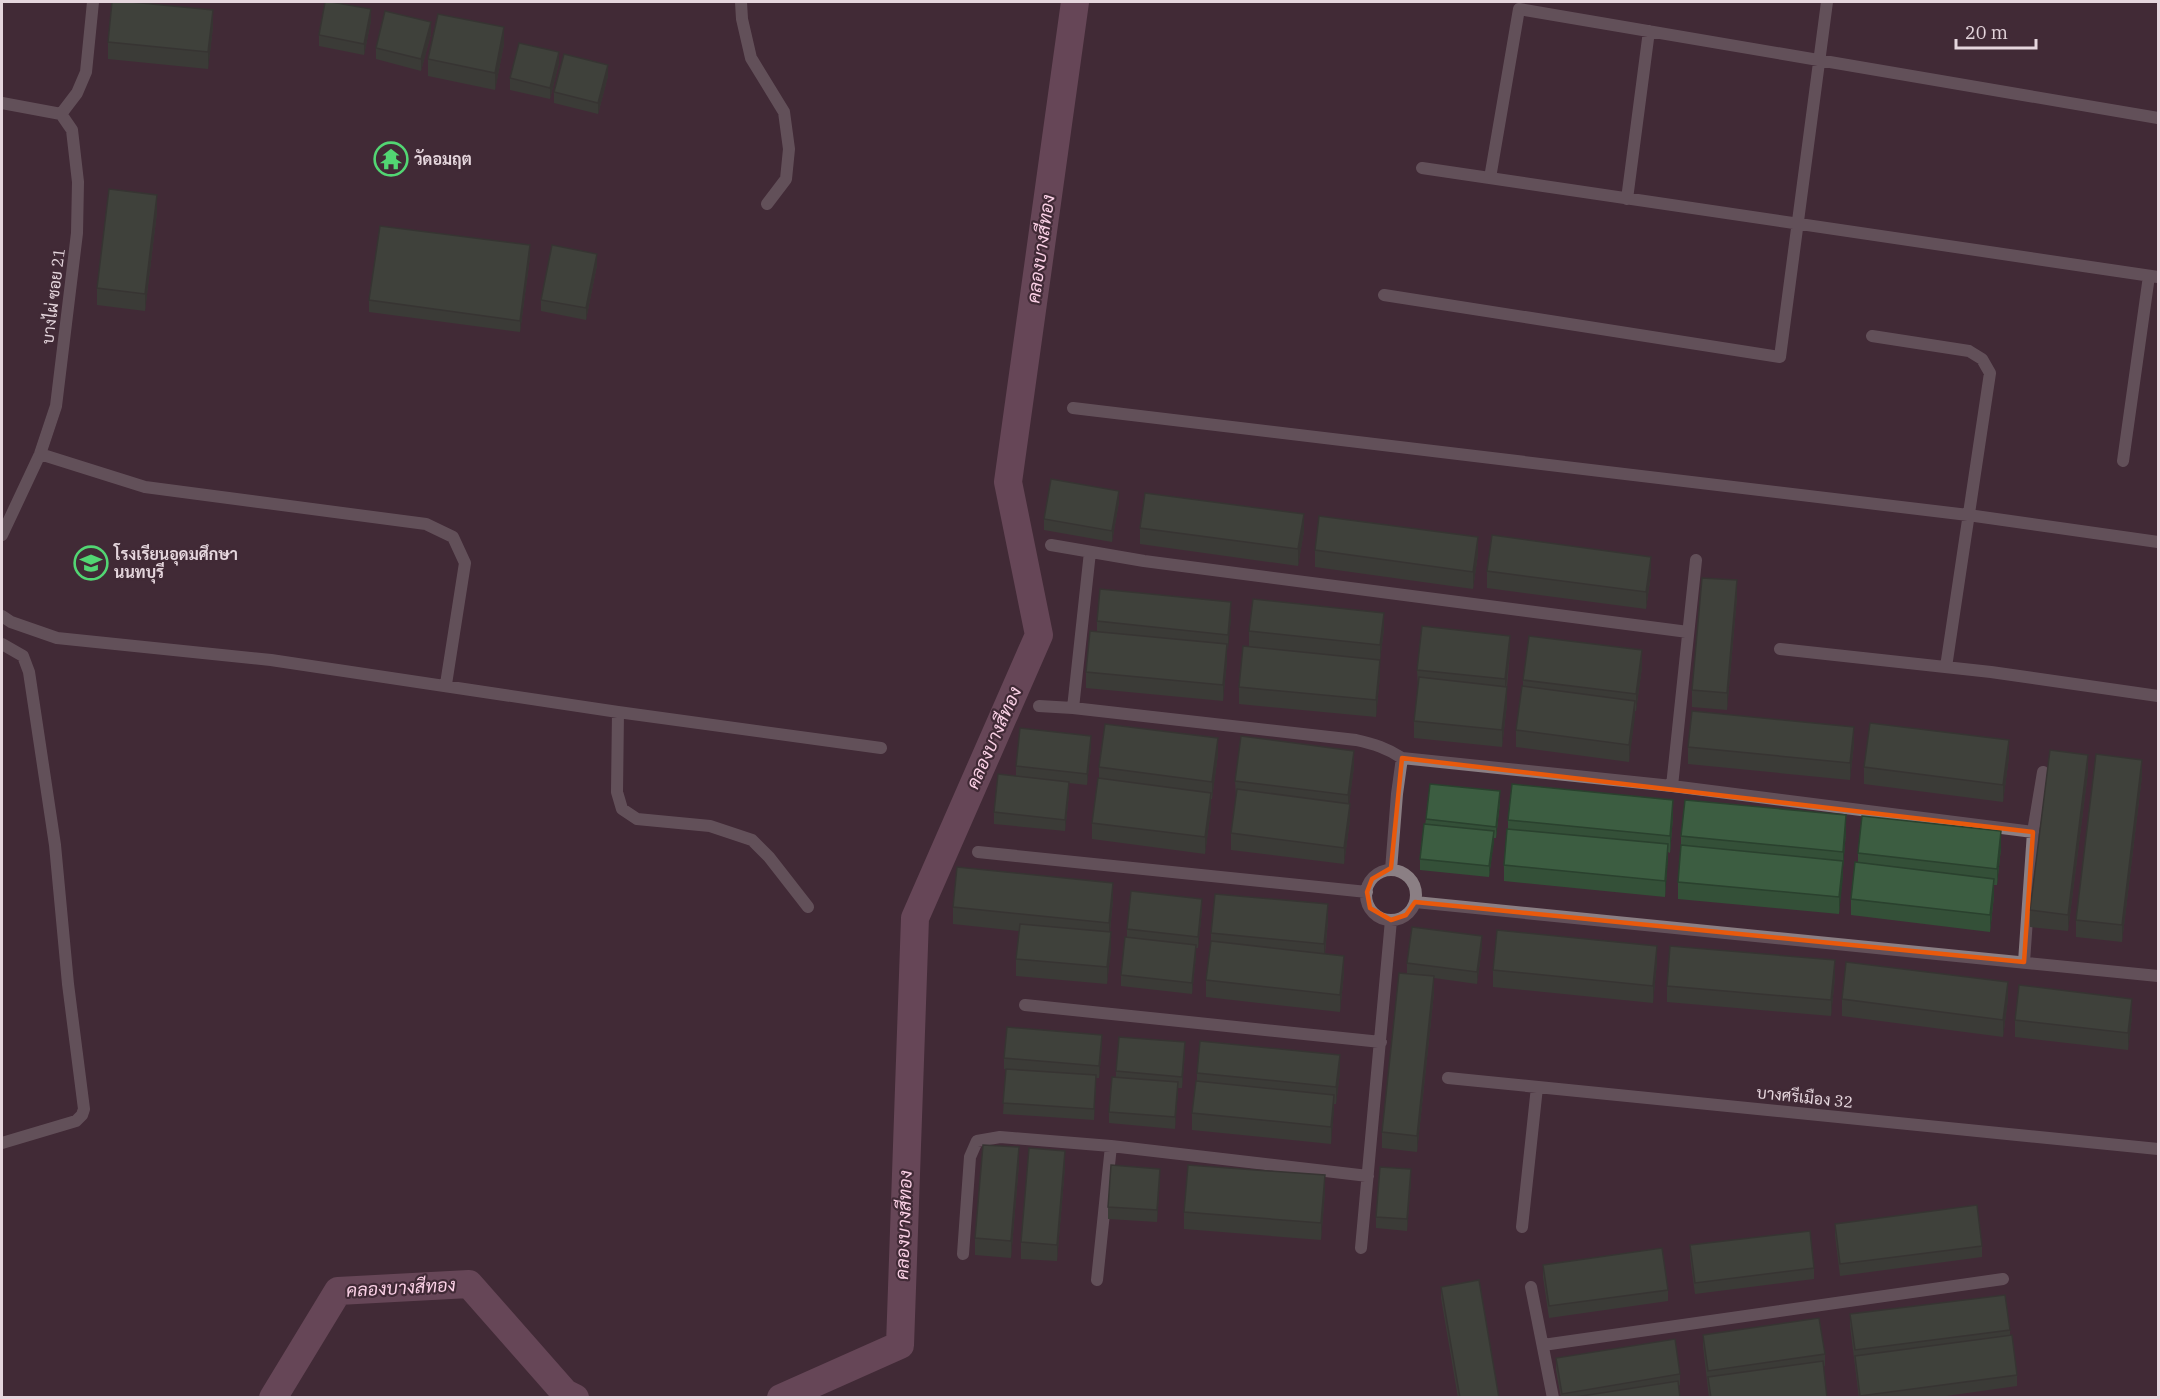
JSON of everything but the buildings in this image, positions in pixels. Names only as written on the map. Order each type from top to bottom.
[{"type":"street","points":[[2,103],[61,114],[77,93],[86,72],[93,2]]},
{"type":"street","points":[[741,2],[742,19],[751,58],[784,112],[789,149],[786,179],[767,204]]},
{"type":"street","points":[[1384,295],[1780,357],[1827,2]]},
{"type":"street","points":[[1490,178],[1519,9],[2158,118]]},
{"type":"street","points":[[1627,199],[1649,31]]},
{"type":"street","name":"บางไผ่ ซอย 21","points":[[2,535],[40,454],[56,406],[77,233],[78,182],[72,130],[61,114]]},
{"type":"street","points":[[1422,168],[2154,276],[2122,461]]},
{"type":"street","points":[[1872,336],[1969,351],[1982,360],[1990,373],[1946,667]]},
{"type":"street","points":[[1073,408],[1968,515],[2158,542]]},
{"type":"street","points":[[40,454],[145,487],[426,524],[453,537],[465,563],[446,684]]},
{"type":"street","points":[[1051,545],[1144,561],[1688,632]]},
{"type":"street","points":[[1073,708],[1090,552]]},
{"type":"street","points":[[1672,786],[1696,560]]},
{"type":"street","points":[[2,615],[11,622],[57,638],[271,660],[446,684],[618,712],[881,748]]},
{"type":"street","points":[[2,645],[23,656],[29,672],[55,845],[68,984],[84,1109],[76,1121],[2,1143]]},
{"type":"street","points":[[1780,649],[1946,667],[2158,696]]},
{"type":"street","points":[[1040,706],[1356,740],[1383,747],[1402,759],[1672,786],[2033,832]]},
{"type":"street","points":[[618,712],[617,792],[622,809],[637,819],[710,826],[752,840],[769,857],[808,907]]},
{"type":"street","points":[[1391,870],[1396,794],[1402,759]]},
{"type":"street","points":[[2024,962],[2033,832],[2043,772]]},
{"type":"street","points":[[978,852],[1366,892]]},
{"type":"street","points":[[1391,870],[1408,876],[1414,884],[1415,902],[1406,915],[1391,920],[1382,918],[1370,908],[1366,892],[1368,885],[1377,874],[1391,870]]},
{"type":"street","points":[[1415,902],[2158,976]]},
{"type":"street","points":[[1360,1248],[1391,920]]},
{"type":"street","points":[[1025,1005],[1381,1042]]},
{"type":"street","name":"บางศรีเมือง 32","points":[[1448,1078],[2158,1149]]},
{"type":"street","points":[[1522,1227],[1537,1087]]},
{"type":"street","points":[[963,1254],[970,1157],[977,1141],[1000,1137],[1110,1146],[1368,1176]]},
{"type":"street","points":[[1097,1280],[1110,1146]]},
{"type":"street","points":[[1543,1345],[2003,1279]]},
{"type":"street","points":[[1531,1287],[1553,1398]]},
{"type":"highlighted area","points":[[1402,758],[2033,832],[2024,962],[1415,902],[1406,915],[1391,920],[1370,908],[1367,892],[1372,879],[1391,868]]},
{"type":"waterway","name":"คลองบางสีทอง","points":[[781,1398],[900,1345],[915,918],[1039,635],[1008,482],[1075,2]]},
{"type":"waterway","name":"คลองบางสีทอง","points":[[273,1398],[338,1291],[469,1284],[565,1393],[575,1398]]},
{"type":"place","name":"วัดอมฤต","points":[[391,159]]},
{"type":"place","name":"โรงเรียนอุดมศึกษา นนทบุรี","points":[[91,563]]}]
